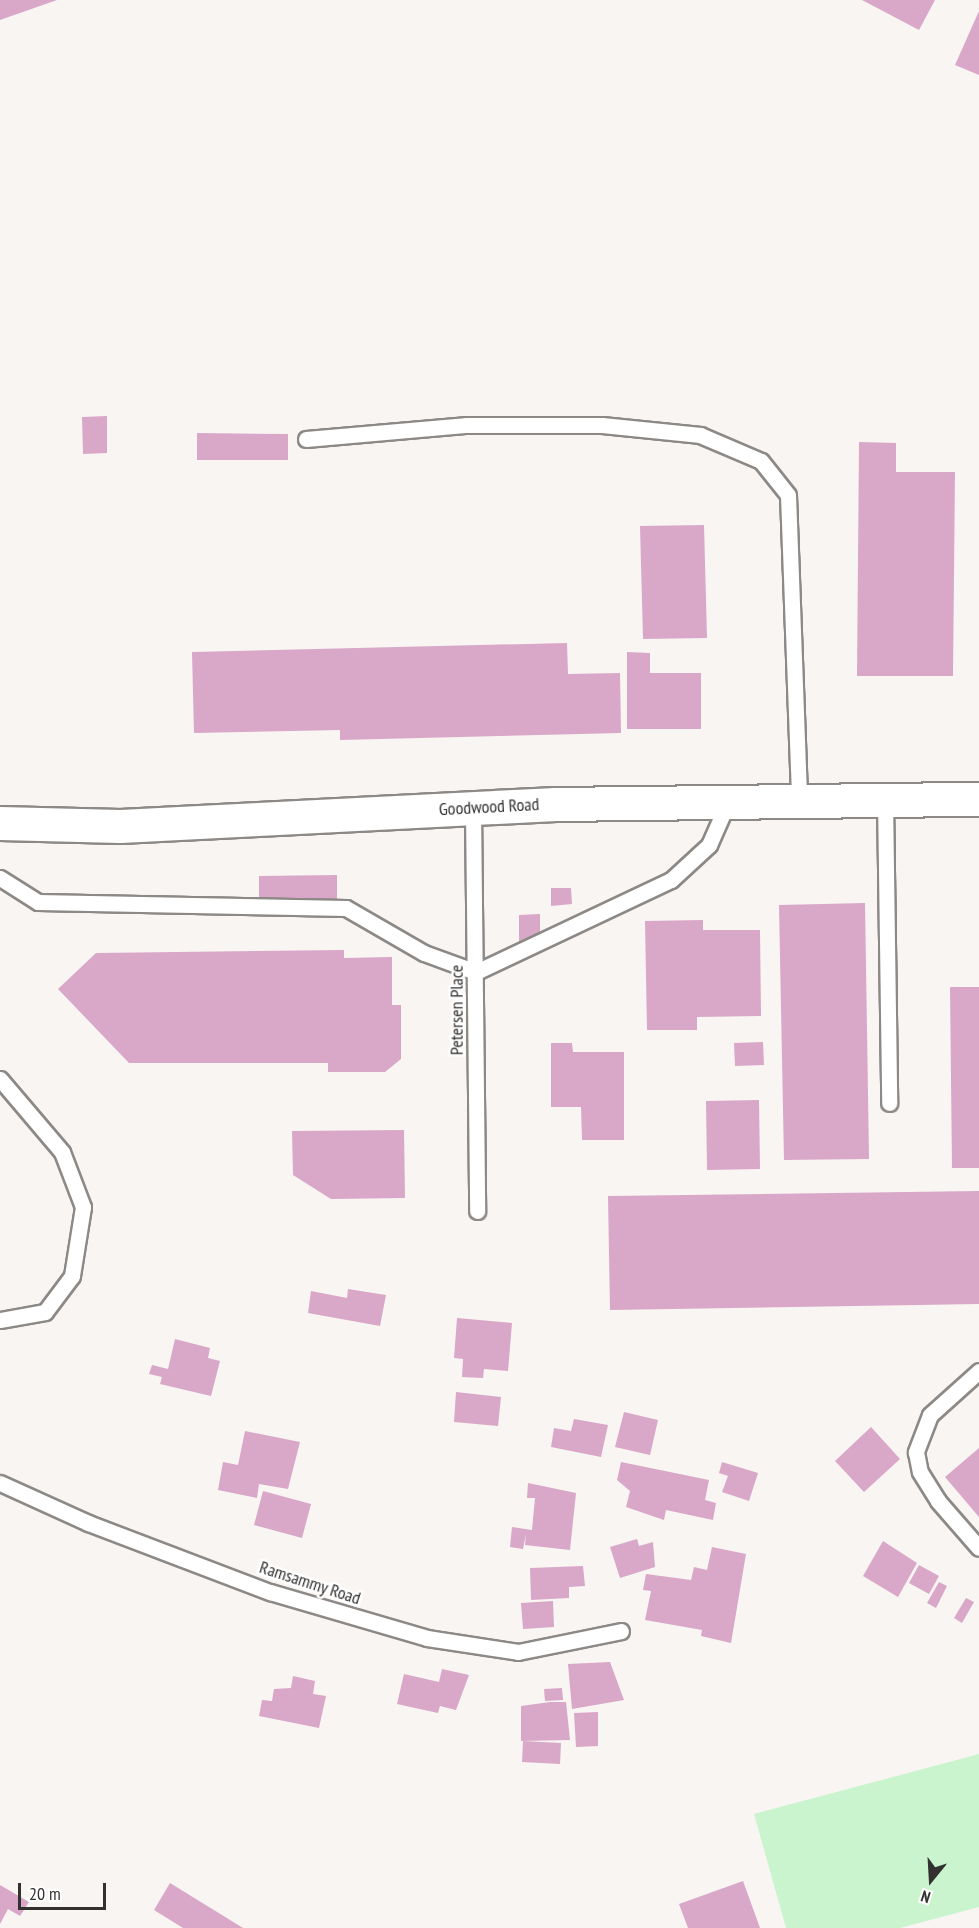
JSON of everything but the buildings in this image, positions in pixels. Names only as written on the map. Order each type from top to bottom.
[{"type":"street","name":"Goodwood Road","points":[[0,823],[120,826],[472,808],[885,798],[979,799]]},
{"type":"lane","points":[[306,439],[467,425],[602,425],[700,435],[761,461],[788,495],[799,801]]},
{"type":"lane","points":[[885,798],[889,1103]]},
{"type":"lane","points":[[0,878],[38,902],[346,908],[424,953],[476,972],[671,880],[709,845],[728,802]]},
{"type":"lane","name":"Petersen Place","points":[[472,808],[476,972],[477,1211]]},
{"type":"lane","points":[[0,1079],[63,1152],[83,1207],[72,1276],[45,1312],[0,1320]]},
{"type":"lane","points":[[979,1371],[930,1415],[916,1452],[920,1472],[938,1502],[979,1548]]},
{"type":"lane","name":"Ramsammy Road","points":[[0,1483],[88,1523],[270,1592],[427,1638],[518,1652],[621,1631]]},
{"type":"green space","points":[[979,1754],[979,1907],[900,1928],[786,1928],[754,1814]]}]
